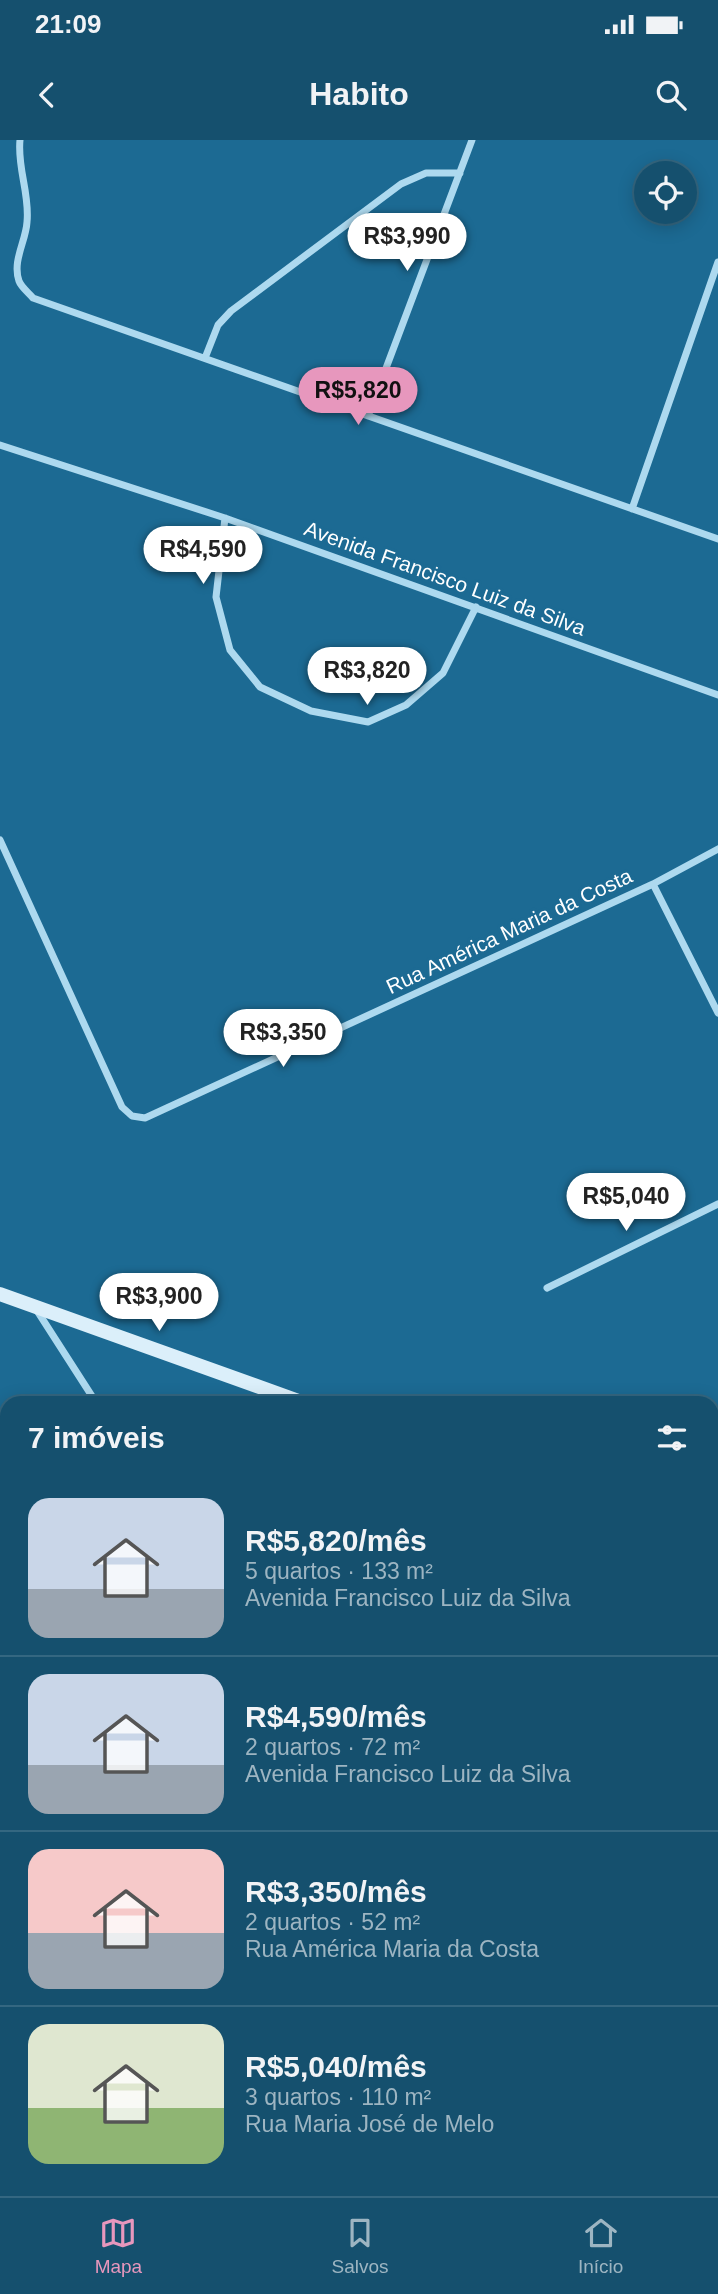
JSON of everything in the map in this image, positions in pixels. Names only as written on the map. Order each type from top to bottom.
[{"type":"street","points":[[20,140],[19,156],[27,198],[27,223],[17,263],[19,282],[33,298],[718,539]]},
{"type":"street","points":[[368,416],[472,140]]},
{"type":"street","points":[[205,358],[218,325],[231,311],[401,184],[426,173],[460,173]]},
{"type":"street","points":[[632,509],[718,262]]},
{"type":"street","name":"Avenida Francisco Luiz da Silva","points":[[0,445],[225,518],[718,695]]},
{"type":"street","points":[[225,518],[216,597],[230,650],[260,687],[311,711],[368,722],[406,705],[443,673],[476,607]]},
{"type":"street","name":"Rua América Maria da Costa","points":[[0,840],[121,1107],[132,1116],[145,1118],[653,884],[718,849]]},
{"type":"street","points":[[653,884],[718,1013]]},
{"type":"street","points":[[547,1288],[718,1204]]},
{"type":"street","points":[[0,1294],[284,1396]]},
{"type":"street","points":[[36,1308],[92,1396]]}]
